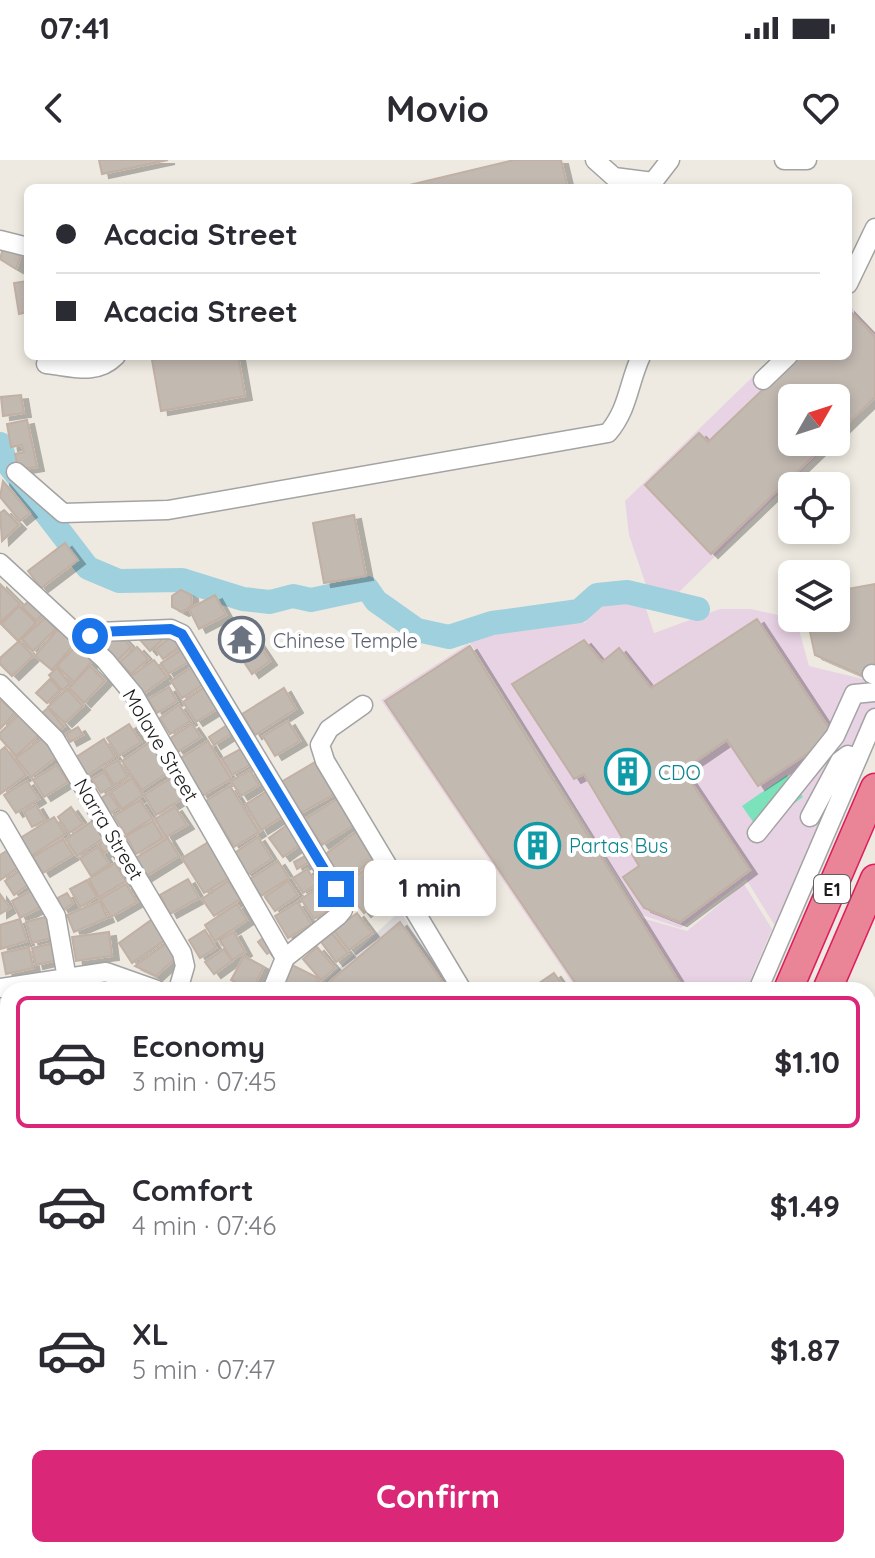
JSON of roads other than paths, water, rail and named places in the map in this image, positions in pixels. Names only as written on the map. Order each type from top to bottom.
[{"type":"highway","name":"E1","points":[[791,982],[875,788]]},
{"type":"highway","name":"E1","points":[[830,982],[875,879]]},
{"type":"street","points":[[595,160],[614,177],[648,184]]},
{"type":"street","points":[[654,184],[670,160]]},
{"type":"street","points":[[784,160],[807,160]]},
{"type":"street","points":[[852,276],[875,228]]},
{"type":"street","points":[[0,240],[24,246]]},
{"type":"street","points":[[46,364],[93,370],[104,368],[112,360]]},
{"type":"street","points":[[16,472],[63,513],[168,510],[608,433],[624,414],[632,376],[639,360]]},
{"type":"street","points":[[763,380],[784,360]]},
{"type":"street","name":"Molave Street","points":[[0,563],[85,640],[134,695],[285,958]]},
{"type":"street","points":[[85,640],[98,632],[171,629],[182,634],[342,899],[343,910],[285,958],[275,982]]},
{"type":"street","points":[[757,833],[835,736],[854,694],[874,681]]},
{"type":"street","name":"Narra Street","points":[[0,684],[55,739],[182,953],[185,966],[180,982]]},
{"type":"street","points":[[363,705],[329,729],[320,745],[325,761],[457,982]]},
{"type":"street","points":[[754,982],[875,718]]},
{"type":"street","points":[[810,817],[840,761],[848,755],[858,758]]},
{"type":"street","points":[[0,820],[56,916],[69,982]]},
{"type":"street","points":[[75,982],[119,974],[138,982]]},
{"type":"waterway","points":[[0,444],[5,460],[88,568],[119,581],[182,580],[243,599],[270,602],[293,596],[311,600],[367,588],[376,601],[417,630],[449,637],[492,623],[579,611],[597,595],[627,592],[698,609]]},
{"type":"place","name":"Chinese Temple","points":[[242,640]]},
{"type":"place","name":"CDO","points":[[627,772]]},
{"type":"place","name":"Partas Bus","points":[[538,845]]}]
